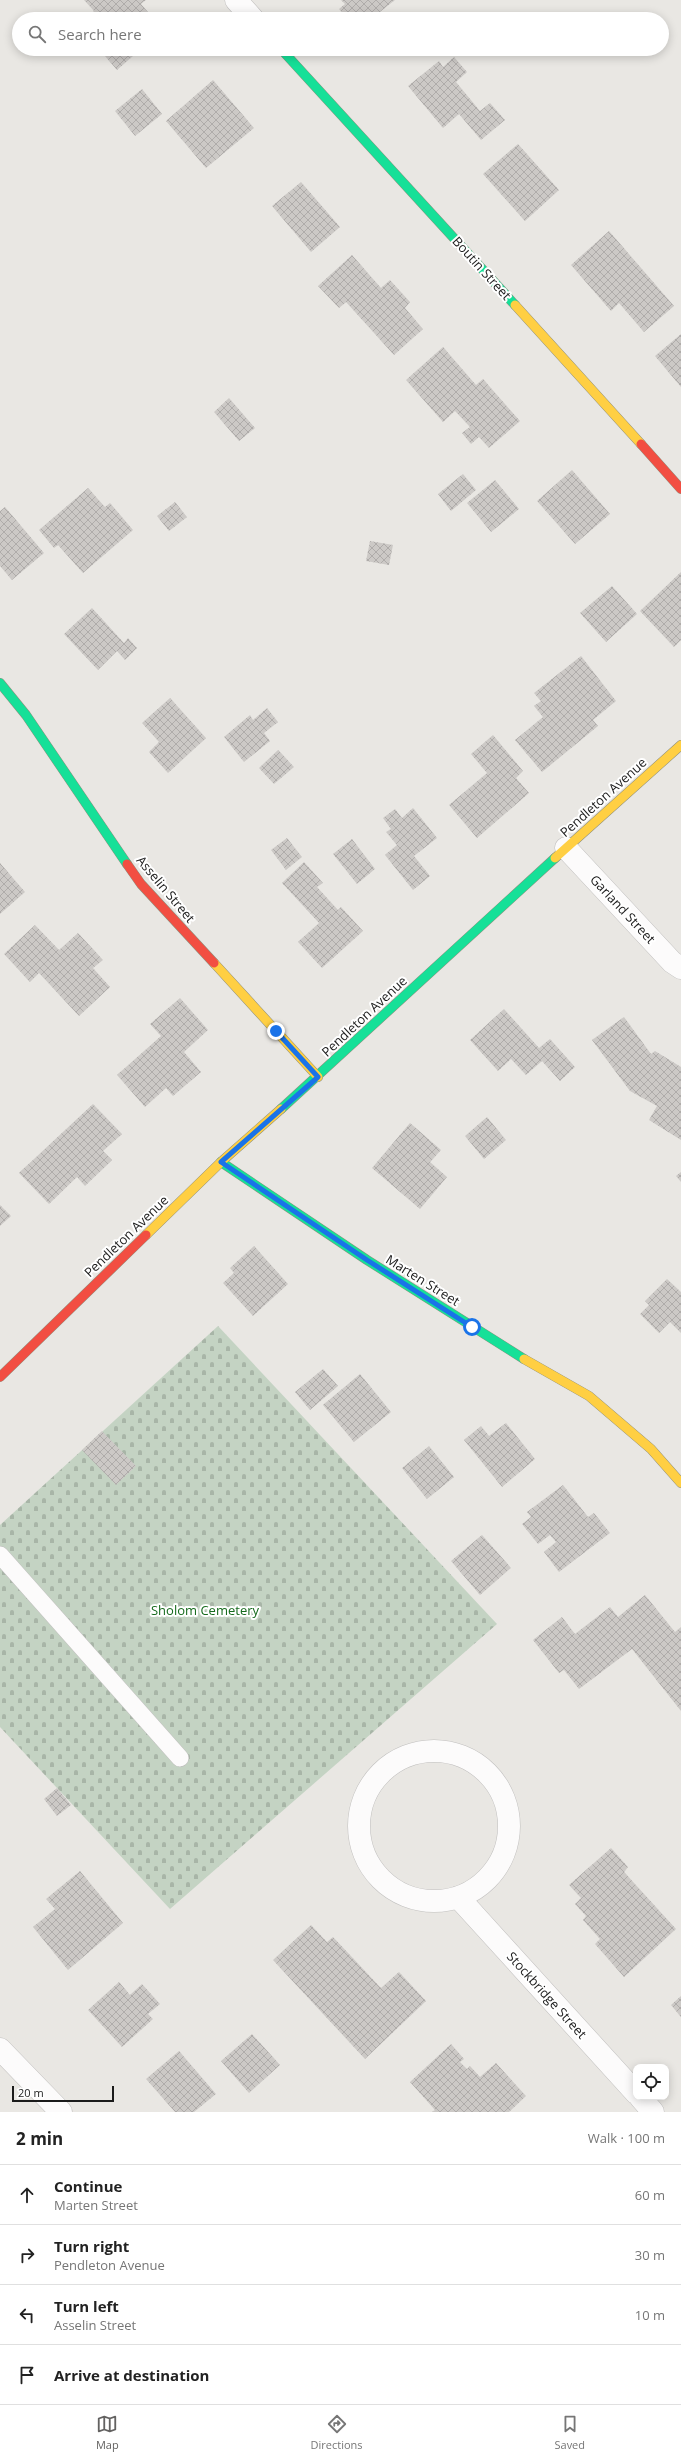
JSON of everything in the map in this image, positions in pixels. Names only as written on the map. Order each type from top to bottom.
[{"type":"street","points":[[236,0],[247,12]]},
{"type":"street","name":"Boutin Street","points":[[288,56],[410,187],[681,489]]},
{"type":"street","name":"Asselin Street","points":[[0,683],[26,715],[142,884],[318,1077]]},
{"type":"street","name":"Pendleton Avenue","points":[[0,1377],[221,1162],[318,1077],[566,848],[681,745]]},
{"type":"street","name":"Garland Street","points":[[566,848],[672,962],[681,968]]},
{"type":"street","name":"Marten Street","points":[[221,1162],[367,1260],[511,1352],[589,1396],[651,1449],[681,1483]]},
{"type":"street","points":[[442,1751],[454,1754],[465,1757],[486,1770],[500,1788],[509,1811],[510,1835],[503,1858],[490,1879],[470,1893],[458,1898],[446,1902],[420,1901],[395,1892],[376,1875],[363,1852],[358,1826],[366,1795],[375,1778],[390,1765],[418,1752],[442,1751]]},
{"type":"street","name":"Stockbridge Street","points":[[458,1898],[633,2090]]},
{"type":"street","points":[[0,2049],[61,2112]]},
{"type":"street","points":[[643,2100],[653,2112]]},
{"type":"lane","points":[[0,1555],[180,1758]]},
{"type":"green space","name":"Sholom Cemetery","points":[[218,1326],[497,1624],[170,1909],[0,1727],[0,1525]]},
{"type":"building","points":[[84,0],[146,0],[141,4],[148,12],[93,12],[94,11]]},
{"type":"building","points":[[341,0],[395,0],[380,12],[341,12],[339,9],[345,4]]},
{"type":"building","points":[[105,56],[133,56],[117,70]]},
{"type":"building","points":[[454,57],[467,72],[456,82],[480,111],[490,103],[505,120],[481,140],[459,114],[443,128],[408,86],[439,61],[443,67]]},
{"type":"building","points":[[213,80],[254,128],[206,168],[166,121]]},
{"type":"building","points":[[142,89],[162,114],[135,136],[115,111]]},
{"type":"building","points":[[518,144],[559,190],[525,221],[483,174]]},
{"type":"building","points":[[301,182],[340,227],[311,252],[272,206]]},
{"type":"building","points":[[609,231],[674,306],[644,332],[619,303],[611,311],[571,265]]},
{"type":"building","points":[[352,255],[381,288],[390,280],[410,302],[405,308],[423,329],[394,355],[346,302],[339,308],[318,286]]},
{"type":"building","points":[[681,334],[681,387],[655,356]]},
{"type":"building","points":[[443,347],[476,385],[483,379],[520,421],[489,448],[479,437],[471,444],[462,433],[470,427],[455,411],[443,422],[406,380]]},
{"type":"building","points":[[229,398],[255,428],[239,441],[214,412]]},
{"type":"building","points":[[572,470],[610,514],[575,544],[537,501]]},
{"type":"building","points":[[463,474],[476,490],[451,511],[438,494]]},
{"type":"building","points":[[495,480],[519,509],[491,532],[467,503]]},
{"type":"building","points":[[88,488],[105,507],[110,503],[133,530],[83,573],[58,545],[54,548],[39,530]]},
{"type":"building","points":[[175,502],[187,517],[169,531],[157,516]]},
{"type":"building","points":[[5,507],[44,553],[12,580],[0,566],[0,511]]},
{"type":"building","points":[[370,541],[393,545],[389,565],[366,561]]},
{"type":"building","points":[[681,572],[681,640],[674,647],[640,611]]},
{"type":"building","points":[[612,586],[637,614],[606,642],[580,613]]},
{"type":"building","points":[[92,608],[124,643],[128,638],[137,648],[125,660],[117,651],[98,670],[64,634]]},
{"type":"building","points":[[581,656],[616,701],[593,720],[598,726],[542,772],[515,740],[543,717],[534,706],[541,701],[534,693]]},
{"type":"building","points":[[170,698],[206,738],[168,773],[149,752],[159,742],[142,723]]},
{"type":"building","points":[[267,708],[278,722],[264,733],[270,741],[244,762],[224,737],[250,715],[253,720]]},
{"type":"building","points":[[493,735],[523,771],[516,778],[529,793],[477,838],[449,805],[487,773],[471,754]]},
{"type":"building","points":[[278,750],[294,767],[274,784],[259,768]]},
{"type":"building","points":[[413,808],[437,838],[414,856],[430,876],[413,890],[385,855],[397,845],[386,832],[391,829],[383,818],[395,809],[402,818]]},
{"type":"building","points":[[287,838],[302,857],[286,870],[271,850]]},
{"type":"building","points":[[352,839],[375,869],[357,884],[333,854]]},
{"type":"building","points":[[304,862],[323,883],[317,887],[338,910],[341,907],[363,931],[322,968],[298,942],[319,923],[282,883]]},
{"type":"building","points":[[0,863],[25,892],[0,914]]},
{"type":"building","points":[[35,925],[59,950],[78,933],[103,960],[93,968],[110,987],[79,1016],[39,973],[30,982],[4,954]]},
{"type":"building","points":[[180,998],[208,1030],[184,1052],[201,1072],[173,1096],[166,1088],[145,1107],[117,1075],[161,1036],[150,1024]]},
{"type":"building","points":[[504,1009],[539,1048],[550,1039],[575,1067],[560,1081],[542,1061],[526,1075],[511,1059],[498,1071],[470,1040]]},
{"type":"building","points":[[624,1017],[651,1054],[655,1051],[681,1067],[681,1140],[649,1120],[657,1106],[630,1091],[592,1040]]},
{"type":"building","points":[[93,1104],[122,1134],[103,1151],[112,1160],[85,1186],[77,1177],[49,1204],[19,1173]]},
{"type":"building","points":[[487,1117],[506,1140],[484,1159],[465,1136]]},
{"type":"building","points":[[410,1123],[441,1150],[430,1162],[447,1177],[420,1209],[372,1168]]},
{"type":"building","points":[[681,1172],[681,1182],[676,1176]]},
{"type":"building","points":[[0,1205],[11,1216],[0,1226]]},
{"type":"building","points":[[254,1246],[288,1284],[253,1316],[223,1283],[234,1273],[230,1268]]},
{"type":"building","points":[[667,1279],[681,1292],[681,1333],[670,1322],[659,1333],[640,1314],[649,1305],[645,1301]]},
{"type":"building","points":[[323,1369],[338,1386],[310,1410],[295,1392]]},
{"type":"building","points":[[360,1374],[391,1412],[354,1442],[323,1405]]},
{"type":"building","points":[[506,1423],[535,1459],[502,1487],[464,1440],[481,1426],[489,1436]]},
{"type":"building","points":[[102,1431],[136,1466],[116,1485],[82,1450]]},
{"type":"building","points":[[429,1446],[454,1477],[427,1499],[402,1468]]},
{"type":"building","points":[[563,1485],[588,1517],[594,1513],[610,1533],[559,1572],[544,1552],[556,1542],[550,1535],[538,1544],[522,1524],[531,1517],[527,1512]]},
{"type":"building","points":[[482,1535],[511,1568],[480,1595],[451,1561]]},
{"type":"building","points":[[645,1595],[675,1632],[681,1627],[681,1711],[632,1649],[579,1689],[564,1670],[559,1673],[533,1640],[562,1617],[575,1634],[610,1607],[618,1617]]},
{"type":"building","points":[[57,1788],[71,1805],[57,1816],[44,1799]]},
{"type":"building","points":[[611,1848],[628,1867],[624,1872],[676,1929],[624,1977],[595,1944],[600,1939],[583,1920],[586,1916],[575,1904],[581,1898],[569,1885]]},
{"type":"building","points":[[80,1871],[123,1923],[68,1970],[33,1927],[55,1909],[46,1899]]},
{"type":"building","points":[[311,1925],[327,1942],[333,1937],[381,1988],[399,1972],[426,2001],[365,2059],[273,1960]]},
{"type":"building","points":[[119,1982],[130,1995],[142,1984],[160,2004],[148,2014],[153,2019],[122,2047],[88,2010]]},
{"type":"building","points":[[681,1996],[681,2017],[671,2005]]},
{"type":"building","points":[[252,2034],[280,2065],[249,2093],[221,2061]]},
{"type":"building","points":[[451,2044],[464,2059],[460,2062],[467,2069],[470,2066],[480,2077],[496,2063],[526,2096],[509,2112],[432,2112],[435,2110],[410,2082]]},
{"type":"building","points":[[179,2051],[216,2094],[194,2112],[175,2112],[146,2079]]},
{"type":"traffic: fast","points":[[287,56],[515,305]]},
{"type":"traffic: fast","points":[[0,683],[26,715],[127,864]]},
{"type":"traffic: fast","points":[[281,1109],[555,858]]},
{"type":"traffic: fast","points":[[221,1162],[367,1260],[524,1359]]},
{"type":"traffic: slow","points":[[515,305],[641,444]]},
{"type":"traffic: slow","points":[[555,858],[681,745]]},
{"type":"traffic: slow","points":[[214,963],[318,1077]]},
{"type":"traffic: slow","points":[[146,1235],[221,1162],[281,1109]]},
{"type":"traffic: slow","points":[[524,1359],[589,1396],[651,1449],[681,1483]]},
{"type":"traffic: jam","points":[[641,444],[681,489]]},
{"type":"traffic: jam","points":[[127,864],[141,884],[214,963]]},
{"type":"traffic: jam","points":[[0,1377],[146,1235]]},
{"type":"route","points":[[276,1031],[318,1077],[221,1162],[367,1260],[472,1327]]}]
